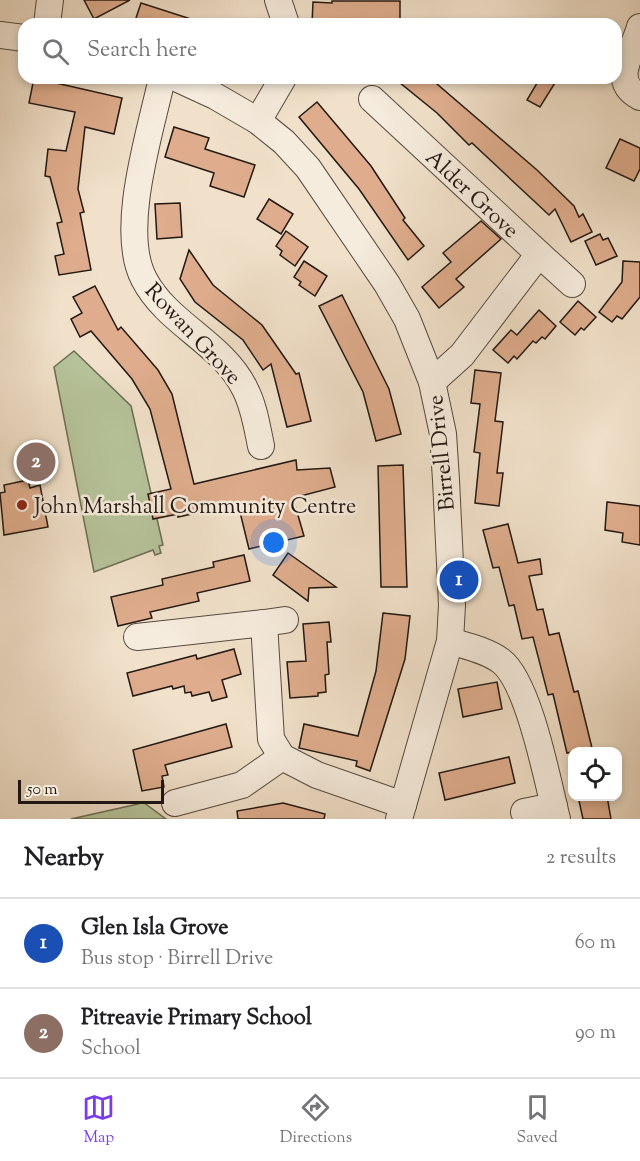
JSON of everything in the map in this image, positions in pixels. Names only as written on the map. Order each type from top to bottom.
[{"type":"street","points":[[48,18],[50,0]]},
{"type":"street","points":[[278,0],[284,18]]},
{"type":"street","points":[[640,27],[624,75],[624,84],[628,91],[640,97]]},
{"type":"street","points":[[0,35],[18,37]]},
{"type":"street","name":"Rowan Grove","points":[[161,84],[136,196],[133,226],[136,256],[144,279],[158,297],[215,350],[245,387],[261,446]]},
{"type":"street","name":"Birrell Drive","points":[[189,84],[258,121],[284,142],[308,168],[354,234],[407,319],[432,382],[443,434],[445,457],[452,605],[450,641],[401,812]]},
{"type":"street","points":[[258,121],[280,84]]},
{"type":"street","name":"Alder Grove","points":[[372,99],[403,138],[572,284]]},
{"type":"street","name":"Alder Grove","points":[[432,382],[462,356],[539,254]]},
{"type":"street","points":[[137,637],[274,622],[271,739],[282,757],[401,812]]},
{"type":"street","points":[[450,641],[490,655],[511,672],[536,736],[555,812],[524,812]]},
{"type":"street","points":[[175,803],[242,785],[282,757]]},
{"type":"green space","points":[[74,351],[131,406],[163,545],[159,546],[161,553],[155,555],[153,550],[94,572],[54,367]]},
{"type":"green space","points":[[143,802],[166,819],[71,819],[138,804]]},
{"type":"building","points":[[84,0],[130,0],[96,18],[93,18]]},
{"type":"building","points":[[332,1],[400,1],[400,18],[312,18],[313,2],[332,3]]},
{"type":"building","points":[[141,3],[188,18],[136,18]]},
{"type":"building","points":[[33,84],[60,84],[122,98],[114,134],[85,127],[78,189],[84,212],[80,213],[91,270],[59,275],[55,256],[64,254],[57,223],[62,222],[50,177],[45,176],[48,149],[66,151],[75,112],[29,103]]},
{"type":"building","points":[[401,84],[437,84],[537,170],[574,206],[579,217],[583,214],[592,232],[571,242],[555,209],[549,215],[472,143],[469,145],[437,113]]},
{"type":"building","points":[[536,84],[554,84],[540,107],[527,100]]},
{"type":"building","points":[[317,102],[371,166],[405,218],[403,220],[424,246],[408,260],[359,189],[299,117]]},
{"type":"building","points":[[174,127],[209,138],[205,149],[255,165],[244,197],[210,186],[214,173],[165,157]]},
{"type":"building","points":[[620,139],[640,148],[640,169],[634,181],[606,168]]},
{"type":"building","points":[[269,199],[293,214],[281,234],[257,219]]},
{"type":"building","points":[[180,203],[182,237],[157,239],[155,204]]},
{"type":"building","points":[[481,221],[501,239],[456,279],[464,287],[439,308],[422,287],[451,262],[443,253]]},
{"type":"building","points":[[286,231],[308,247],[295,266],[280,255],[282,251],[276,246]]},
{"type":"building","points":[[600,234],[603,240],[608,238],[617,256],[596,265],[585,241]]},
{"type":"building","points":[[189,250],[213,285],[262,325],[296,374],[299,373],[311,421],[287,427],[271,364],[263,370],[243,340],[195,302],[180,279]]},
{"type":"building","points":[[304,261],[327,276],[315,296],[299,285],[301,282],[294,277]]},
{"type":"building","points":[[623,261],[640,262],[640,297],[622,319],[617,316],[612,322],[599,312],[622,282]]},
{"type":"building","points":[[95,286],[118,330],[121,327],[158,370],[172,394],[194,484],[296,460],[297,470],[330,468],[335,487],[293,498],[304,536],[249,549],[238,504],[178,517],[178,514],[153,519],[148,494],[171,489],[150,409],[132,379],[91,331],[80,337],[71,319],[82,313],[73,297]]},
{"type":"building","points":[[342,295],[389,389],[401,434],[376,441],[363,392],[319,306]]},
{"type":"building","points":[[578,301],[596,317],[584,330],[581,328],[575,335],[560,322]]},
{"type":"building","points":[[539,310],[556,326],[545,339],[542,337],[536,343],[533,341],[517,359],[514,356],[508,363],[493,350],[511,330],[517,335]]},
{"type":"building","points":[[475,370],[501,373],[495,421],[503,422],[497,473],[503,473],[499,506],[475,503],[480,453],[474,452],[480,404],[471,403]]},
{"type":"building","points":[[403,465],[407,587],[381,587],[378,466]]},
{"type":"building","name":"John Marshall Community Centre","points":[[28,480],[30,488],[40,485],[48,527],[4,535],[0,493],[5,492],[4,485]]},
{"type":"building","points":[[607,502],[640,506],[640,545],[622,542],[623,533],[605,530]]},
{"type":"building","points":[[508,524],[518,563],[540,559],[542,574],[529,576],[537,610],[543,609],[549,635],[559,633],[574,692],[578,691],[592,747],[568,747],[567,753],[553,694],[548,695],[533,637],[522,639],[514,605],[509,606],[499,567],[493,568],[483,530]]},
{"type":"building","points":[[288,553],[336,587],[309,588],[308,601],[273,575]]},
{"type":"building","points":[[244,555],[250,581],[197,593],[199,601],[150,612],[152,618],[118,626],[111,597],[163,585],[162,579],[214,567],[213,562]]},
{"type":"building","points":[[383,613],[410,616],[405,659],[370,771],[356,766],[357,761],[299,748],[304,724],[358,736],[376,671]]},
{"type":"building","points":[[329,622],[331,642],[327,642],[329,674],[325,675],[326,692],[318,693],[318,696],[290,698],[287,662],[306,661],[303,624]]},
{"type":"building","points":[[234,649],[241,674],[222,680],[227,697],[212,701],[209,692],[192,696],[191,692],[185,693],[184,686],[173,689],[172,686],[133,696],[127,673],[196,655],[197,659]]},
{"type":"building","points":[[497,682],[502,709],[463,717],[458,689]]},
{"type":"building","points":[[226,724],[232,747],[165,765],[168,775],[162,776],[164,787],[142,791],[133,750]]},
{"type":"building","points":[[509,757],[515,783],[445,800],[439,773]]},
{"type":"building","points":[[579,801],[608,801],[611,819],[583,819]]},
{"type":"building","points":[[283,803],[325,814],[324,819],[238,819],[237,811]]},
{"type":"place","name":"Pitreavie Primary School","points":[[36,462]]},
{"type":"place","name":"John Marshall Community Centre","points":[[22,505]]},
{"type":"place","name":"Glen Isla Grove","points":[[459,580]]}]
